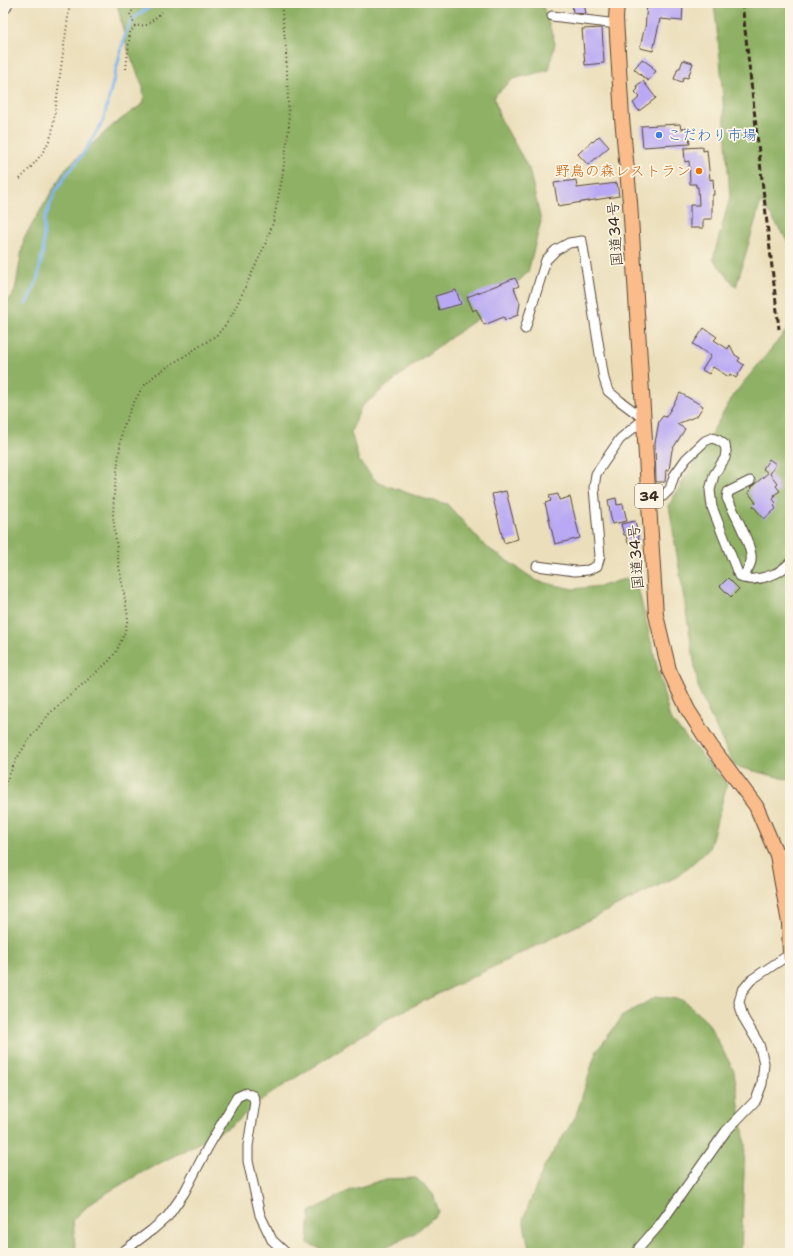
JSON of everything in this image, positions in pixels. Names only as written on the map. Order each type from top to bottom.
[{"type":"highway","name":"国道34号","points":[[617,3],[622,118],[630,202],[656,615],[669,670],[688,710],[711,746],[756,806],[784,854],[790,957]]},
{"type":"street","points":[[3,10],[6,8],[8,3]]},
{"type":"street","points":[[552,16],[617,24]]},
{"type":"street","points":[[525,329],[546,260],[556,250],[569,243],[582,240],[604,379],[608,391],[620,402],[644,419],[620,439],[596,474],[594,488],[600,556],[597,566],[588,570],[575,571],[537,566]]},
{"type":"street","points":[[649,499],[662,496],[670,489],[674,476],[686,459],[704,441],[712,438],[718,440],[725,445],[726,451],[725,458],[714,475],[710,490],[712,508],[739,576],[751,579],[775,574],[790,563]]},
{"type":"street","points":[[743,578],[751,560],[751,554],[748,543],[727,498],[728,492],[750,481]]},
{"type":"street","points":[[638,1253],[639,1248],[660,1224],[726,1132],[756,1100],[762,1084],[764,1063],[759,1044],[743,1017],[739,1002],[742,991],[751,980],[790,954]]},
{"type":"street","points":[[121,1253],[168,1216],[184,1193],[208,1147],[237,1097],[246,1092],[253,1096],[255,1102],[248,1146],[248,1161],[260,1215],[272,1240],[286,1253]]},
{"type":"path","points":[[20,179],[35,164],[49,143],[52,133],[70,3]]},
{"type":"path","points":[[135,26],[130,14],[138,3]]},
{"type":"path","points":[[3,789],[16,760],[33,734],[50,713],[109,661],[116,652],[125,632],[128,617],[119,566],[113,516],[114,494],[122,430],[132,406],[142,388],[155,375],[217,335],[230,318],[265,245],[273,223],[282,179],[289,126],[286,50],[281,3]]},
{"type":"path","points":[[126,69],[130,32],[135,26],[147,25],[162,12]]},
{"type":"green space","points":[[117,3],[542,3],[555,43],[549,70],[513,79],[494,96],[499,116],[529,169],[541,221],[528,272],[487,312],[419,360],[361,407],[351,432],[359,461],[377,482],[425,499],[447,504],[485,546],[537,581],[573,589],[601,586],[635,576],[670,719],[727,784],[709,849],[678,876],[387,1019],[269,1095],[229,1127],[141,1173],[93,1201],[73,1220],[75,1246],[78,1253],[3,1253],[3,309],[15,291],[24,238],[66,168],[113,125],[144,103],[143,87],[127,47]]},
{"type":"green space","points":[[714,3],[790,3],[790,245],[761,201],[736,287],[713,259],[730,197],[720,58]]},
{"type":"green space","points":[[790,326],[790,780],[734,766],[699,692],[669,505],[735,393]]},
{"type":"green space","points":[[657,996],[683,1000],[708,1023],[734,1071],[745,1144],[741,1253],[530,1253],[523,1219],[545,1165],[576,1116],[596,1052],[623,1016]]},
{"type":"green space","points":[[416,1178],[433,1194],[439,1212],[415,1233],[373,1253],[329,1253],[308,1243],[310,1212],[350,1190],[386,1179]]},
{"type":"building","points":[[572,3],[584,3],[586,14],[573,13]]},
{"type":"building","points":[[647,3],[683,6],[682,21],[660,19],[653,51],[640,48],[645,30]]},
{"type":"building","points":[[602,28],[604,63],[585,65],[582,29]]},
{"type":"building","points":[[642,59],[656,71],[648,81],[634,69]]},
{"type":"building","points":[[683,60],[693,63],[688,78],[684,77],[682,82],[674,79]]},
{"type":"building","points":[[643,81],[656,98],[639,111],[633,103],[640,97],[635,92],[638,89],[636,86]]},
{"type":"building","points":[[680,124],[681,129],[688,128],[690,144],[643,147],[641,126]]},
{"type":"building","points":[[599,136],[609,147],[588,165],[578,154]]},
{"type":"building","points":[[703,147],[703,151],[707,150],[710,180],[713,179],[714,195],[712,195],[712,219],[703,219],[703,228],[690,228],[690,205],[699,205],[698,187],[696,187],[696,184],[690,184],[689,161],[685,162],[684,148]]},
{"type":"building","points":[[576,180],[577,188],[617,183],[619,196],[558,206],[554,183]]},
{"type":"building","points":[[515,278],[519,286],[514,288],[520,303],[518,315],[505,320],[504,317],[484,325],[476,309],[473,311],[467,297]]},
{"type":"building","points":[[456,290],[461,304],[439,310],[435,296]]},
{"type":"building","points":[[704,328],[717,337],[714,340],[728,349],[730,345],[735,355],[740,358],[738,361],[744,365],[736,378],[730,374],[729,377],[713,367],[709,374],[702,370],[711,356],[693,344]]},
{"type":"building","points":[[680,393],[703,406],[697,416],[677,424],[685,429],[672,450],[669,470],[666,470],[665,482],[656,482],[655,443],[659,421],[663,416],[666,417]]},
{"type":"building","points":[[769,459],[776,464],[770,474],[778,484],[776,486],[780,491],[774,495],[775,497],[773,499],[776,503],[774,505],[776,509],[764,519],[753,506],[756,503],[748,492],[751,489],[750,488],[768,473],[763,469]]},
{"type":"building","points":[[506,491],[518,539],[504,543],[492,494]]},
{"type":"building","points":[[558,494],[559,500],[570,497],[580,538],[555,544],[545,503],[551,501],[549,496]]},
{"type":"building","points":[[616,498],[617,505],[623,504],[627,521],[612,524],[608,500]]},
{"type":"building","points":[[635,521],[639,541],[628,543],[621,524]]},
{"type":"building","points":[[728,578],[739,589],[731,597],[720,586]]},
{"type":"waterway","points":[[26,304],[37,281],[43,251],[44,221],[55,192],[66,175],[83,154],[103,121],[127,30],[134,18],[141,12],[151,7],[152,3]]},
{"type":"railway","points":[[742,3],[779,329]]},
{"type":"place","name":"こだわり市場","points":[[659,135]]},
{"type":"place","name":"野鳥の森レストラン","points":[[699,171]]}]
